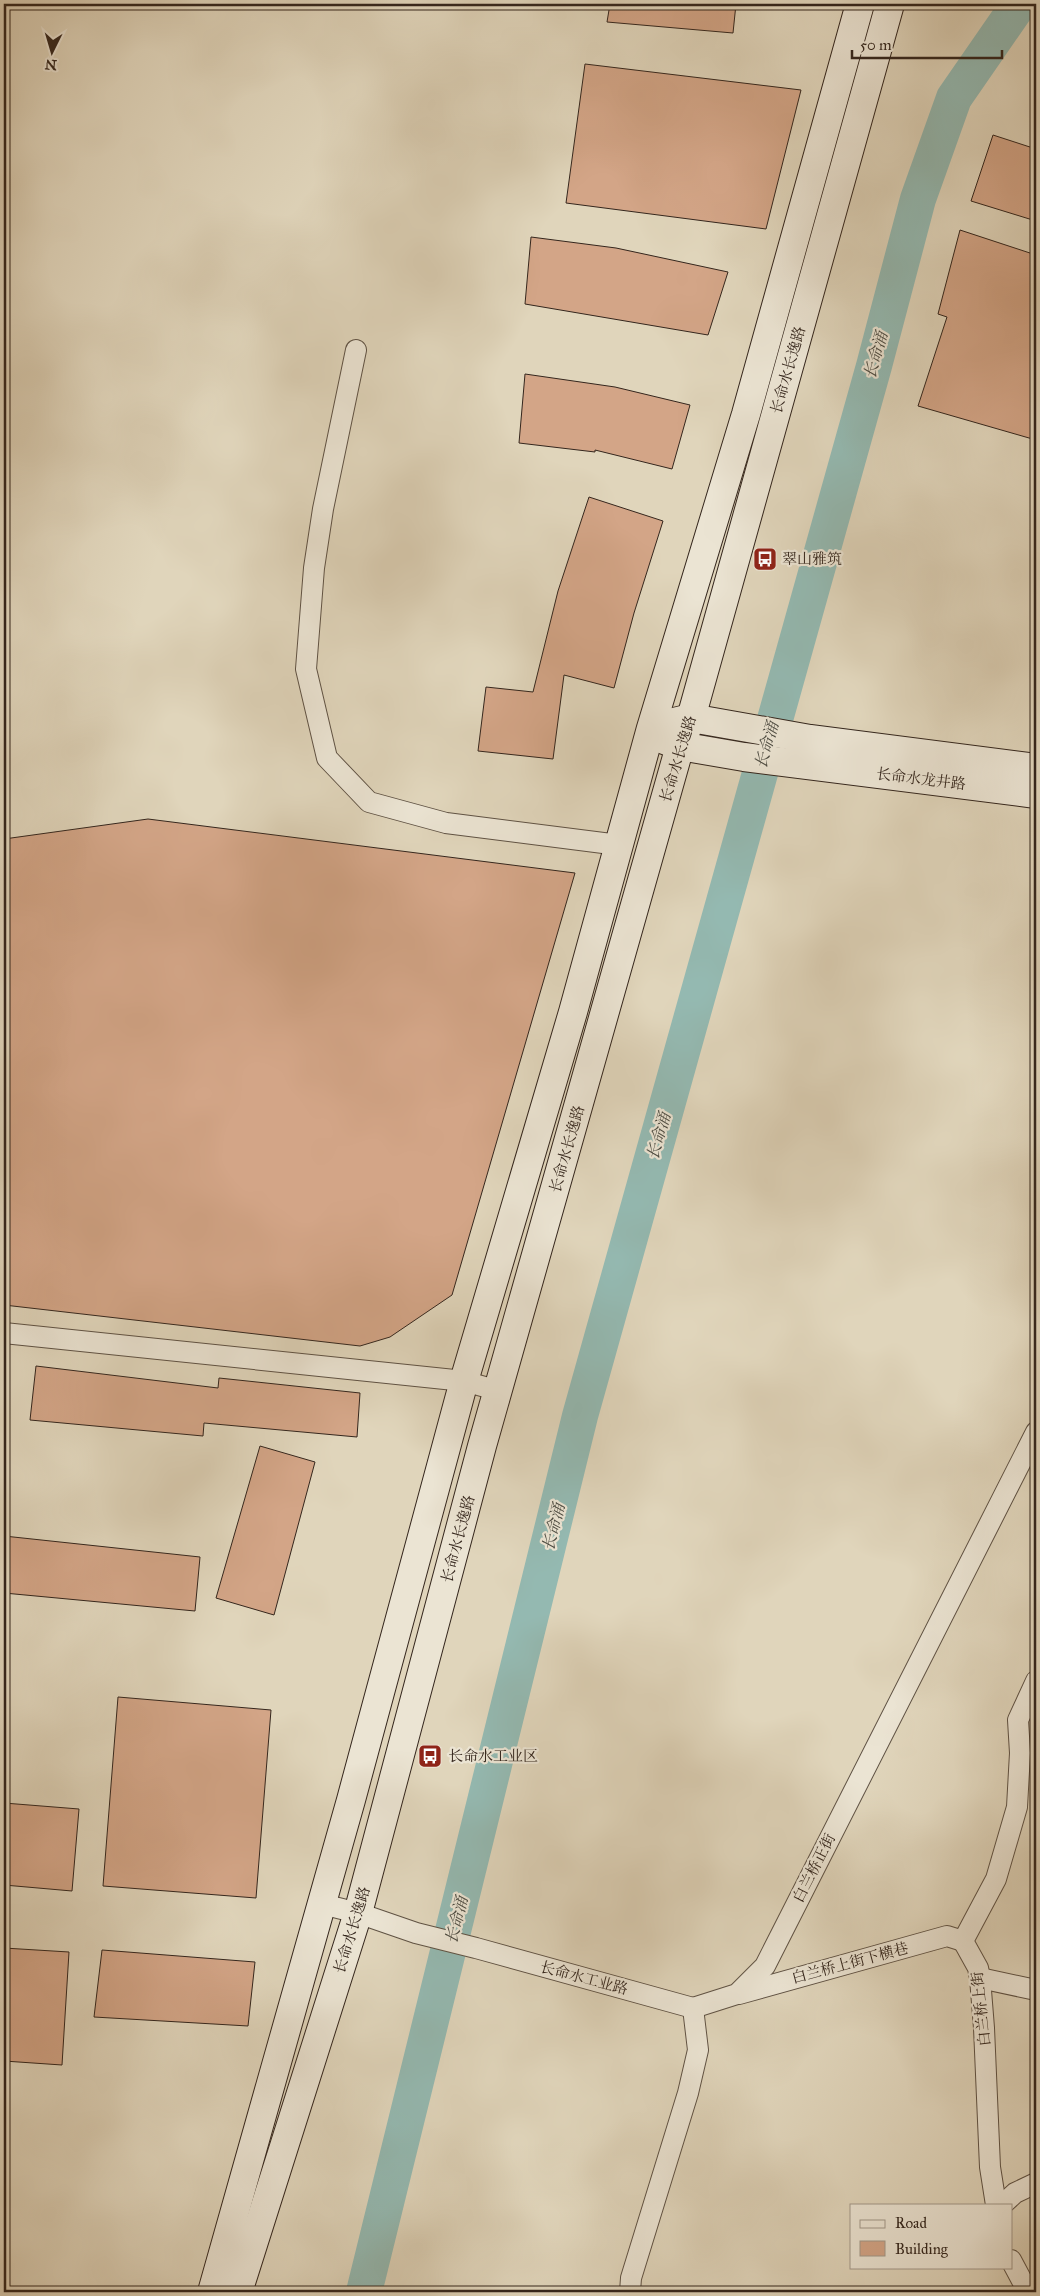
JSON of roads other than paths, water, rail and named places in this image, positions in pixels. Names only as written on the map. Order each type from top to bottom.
[{"type":"street","name":"长命水长逸路","points":[[212,2292],[322,1904],[464,1382],[573,1012],[650,731],[746,414],[860,4]]},
{"type":"street","name":"长命水长逸路","points":[[238,2292],[358,1913],[482,1446],[680,746],[691,718],[890,4]]},
{"type":"street","points":[[356,350],[323,508],[314,568],[306,669],[327,758],[369,802],[446,823],[619,845]]},
{"type":"street","points":[[650,731],[691,718],[749,729],[808,752]]},
{"type":"street","points":[[650,731],[680,746],[744,757],[808,752]]},
{"type":"street","name":"长命水龙井路","points":[[808,752],[1036,768]]},
{"type":"street","name":"长命水龙井路","points":[[808,752],[1036,794]]},
{"type":"street","points":[[4,1333],[464,1382],[499,1391]]},
{"type":"street","name":"白兰桥正街","points":[[693,2008],[737,1994],[765,1966],[1036,1432]]},
{"type":"street","points":[[963,1940],[996,1879],[1017,1807],[1020,1753],[1018,1720],[1036,1681]]},
{"type":"street","points":[[322,1904],[358,1913]]},
{"type":"street","name":"长命水工业路","points":[[358,1913],[416,1934],[476,1948],[693,2008]]},
{"type":"street","name":"白兰桥上街下横巷","points":[[737,1994],[947,1936],[963,1940]]},
{"type":"street","name":"白兰桥上街","points":[[963,1940],[978,1968],[980,1978],[990,2168],[996,2204]]},
{"type":"street","points":[[980,1978],[1036,1990]]},
{"type":"street","points":[[630,2292],[631,2278],[688,2093],[698,2050],[693,2008]]},
{"type":"street","points":[[1003,2204],[1015,2193],[1036,2183]]},
{"type":"street","points":[[1012,2262],[1028,2292]]},
{"type":"waterway","name":"长命涌","points":[[364,2292],[580,1416],[874,366],[918,199],[954,98],[1019,4]]},
{"type":"place","name":"翠山雅筑","points":[[765,559]]},
{"type":"place","name":"长命水工业区","points":[[430,1756]]}]
